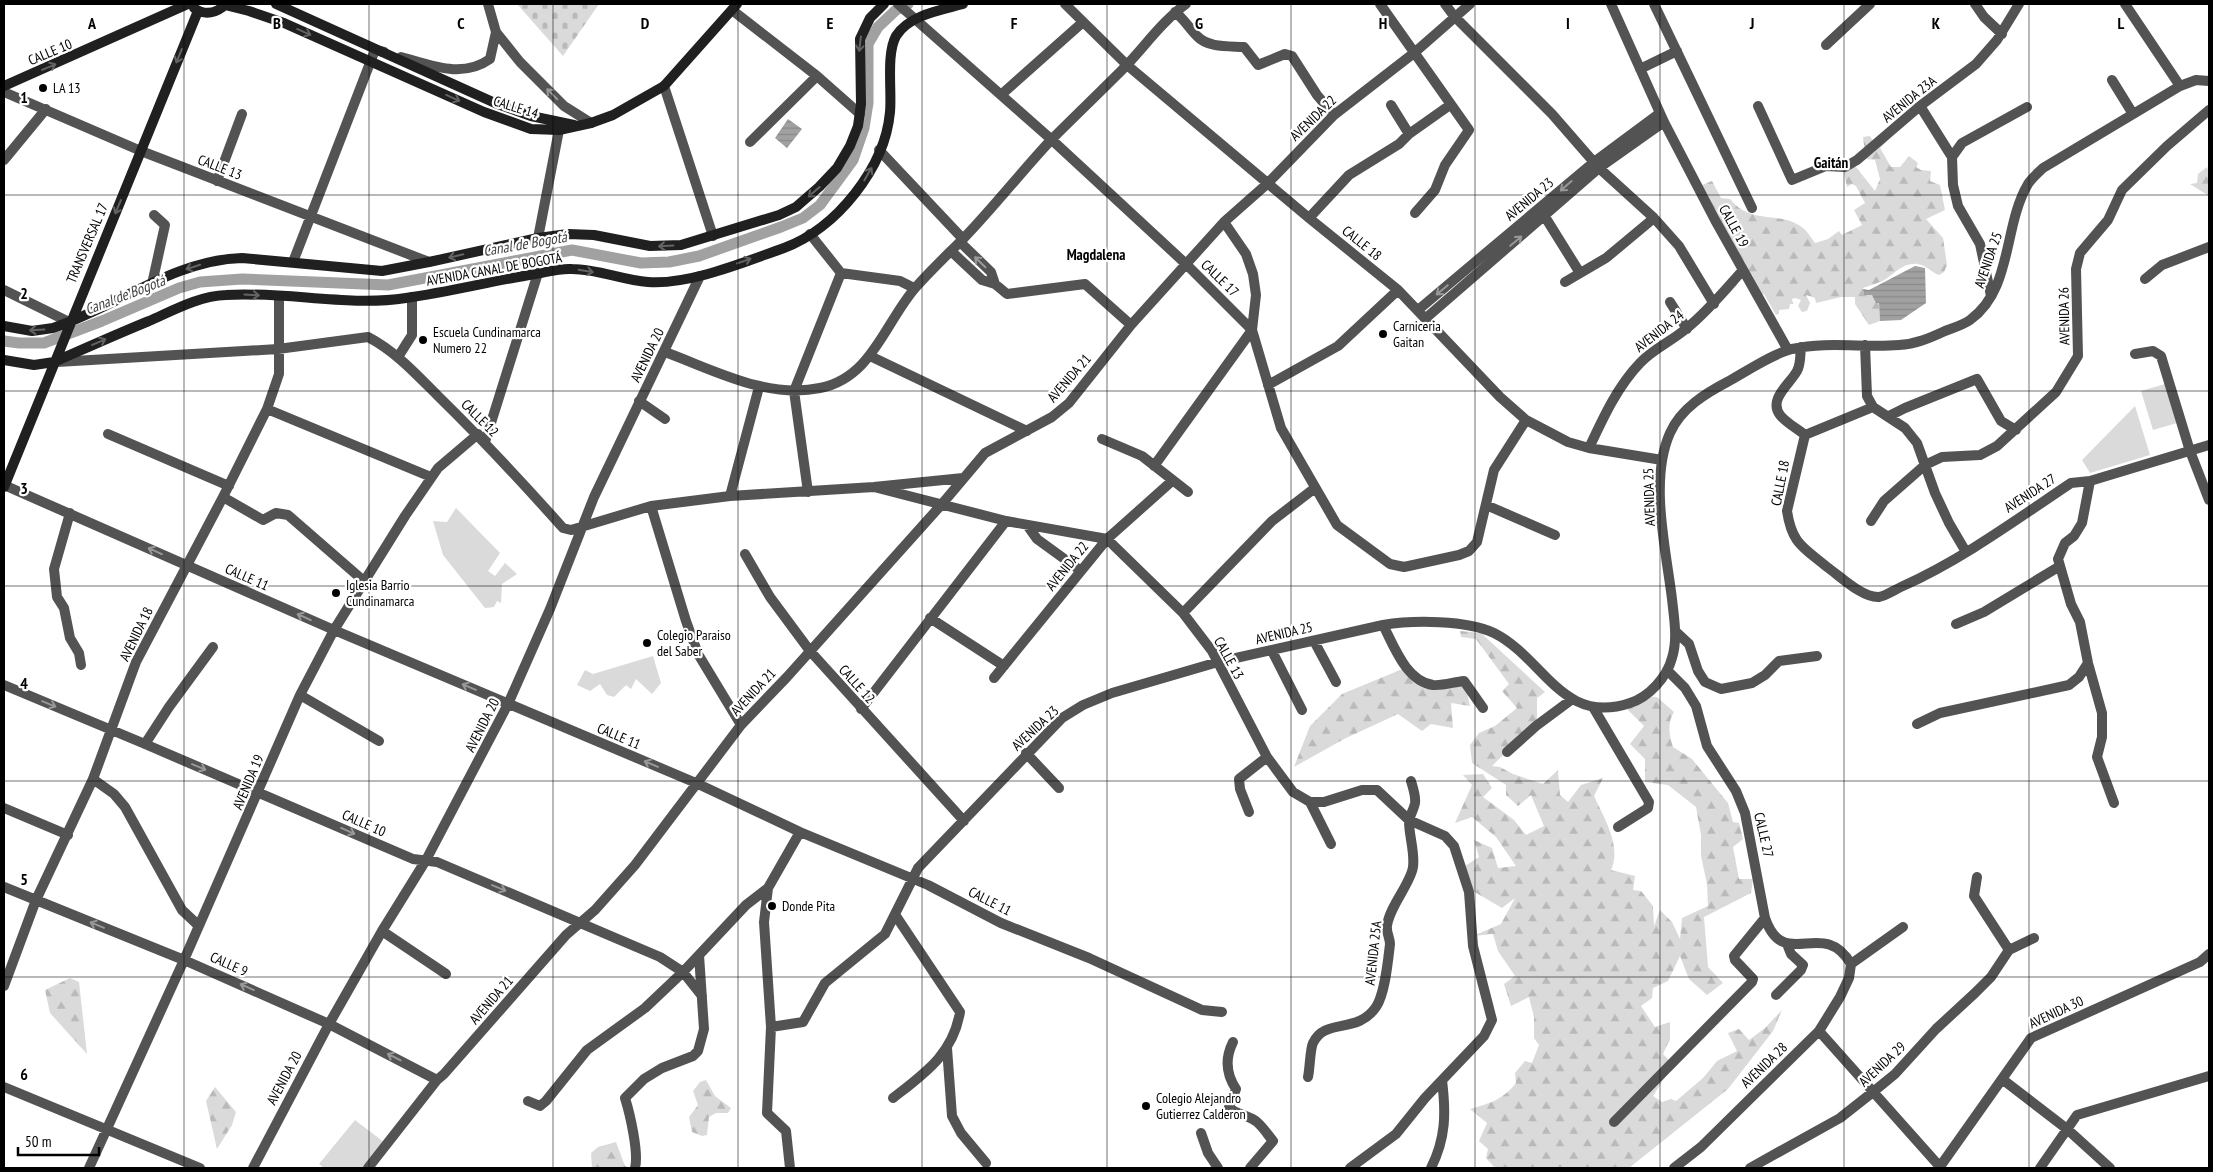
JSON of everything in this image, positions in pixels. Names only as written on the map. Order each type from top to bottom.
[{"type":"main road","points":[[188,4],[198,11],[208,13],[217,11],[226,4]]},
{"type":"main road","name":"CALLE 10","points":[[4,86],[188,4]]},
{"type":"main road","name":"CALLE 14","points":[[226,4],[284,23],[484,112],[531,129],[559,130],[580,126]]},
{"type":"main road","name":"CALLE 14","points":[[276,4],[375,50],[504,106],[531,116],[580,126]]},
{"type":"main road","name":"AVENIDA CANAL DE BOGOTÁ","points":[[4,326],[38,330],[68,326],[152,284],[193,266],[222,259],[242,258],[382,270],[429,262],[538,238],[587,234],[659,247],[681,245],[779,215],[806,199],[828,179],[844,156],[854,135],[860,114],[860,39],[870,18],[884,4]]},
{"type":"main road","name":"AVENIDA CANAL DE BOGOTÁ","points":[[4,360],[34,365],[55,359],[196,301],[227,294],[376,301],[412,297],[573,268],[640,281],[679,281],[700,276],[784,248],[810,234],[832,218],[867,177],[879,150],[890,114],[893,45],[900,32],[913,19],[963,4]]},
{"type":"main road","points":[[580,126],[613,116],[664,86],[735,7]]},
{"type":"main road","name":"TRANSVERSAL 17","points":[[4,486],[198,11]]},
{"type":"street","points":[[488,4],[496,32],[520,62],[564,106],[591,123]]},
{"type":"street","name":"CALLE 17","points":[[898,4],[1052,140],[1186,264],[1252,330],[1282,428],[1337,525],[1390,564],[1404,566],[1470,551],[1477,542],[1486,505]]},
{"type":"street","name":"CALLE 18","points":[[1065,4],[1127,65],[1267,184],[1398,290],[1500,397],[1526,420],[1568,442],[1588,448],[1662,460]]},
{"type":"street","points":[[665,352],[759,387],[794,391],[821,388],[842,381],[858,370],[870,356],[914,288],[951,252],[1052,140],[1127,65],[1175,12],[1186,4]]},
{"type":"street","points":[[1380,4],[1469,130],[1445,165],[1435,190],[1414,213]]},
{"type":"street","points":[[1445,4],[1454,16],[1552,114],[1596,165],[1654,218],[1679,246],[1714,304]]},
{"type":"street","name":"AVENIDA 22","points":[[1186,264],[1224,222],[1267,184],[1334,114],[1414,53],[1454,16],[1470,4]]},
{"type":"street","name":"CALLE 19","points":[[1611,4],[1662,118],[1788,350]]},
{"type":"street","points":[[1654,4],[1752,208]]},
{"type":"street","points":[[1826,44],[1870,4]]},
{"type":"street","points":[[1975,4],[1984,17],[2002,34]]},
{"type":"street","name":"AVENIDA 23A","points":[[1758,106],[1792,180],[1826,166],[1845,167],[1857,160],[1920,106],[1976,64],[2002,34],[2019,4]]},
{"type":"street","points":[[2125,4],[2180,86]]},
{"type":"street","points":[[735,7],[860,114]]},
{"type":"street","points":[[1175,12],[1184,19],[1198,37],[1213,45],[1244,47],[1258,65],[1285,54],[1292,56],[1317,94],[1334,114]]},
{"type":"street","points":[[1002,94],[1083,22]]},
{"type":"street","points":[[293,262],[375,50],[451,71],[479,67],[490,59],[496,32]]},
{"type":"street","points":[[1640,69],[1677,52]]},
{"type":"street","points":[[750,142],[817,76]]},
{"type":"street","points":[[2112,80],[2133,114]]},
{"type":"street","name":"AVENIDA 25","points":[[1218,662],[1383,624],[1410,621],[1472,627],[1494,634],[1514,646],[1571,700],[1593,707],[1618,707],[1643,697],[1652,690],[1667,670],[1673,656],[1675,631],[1660,497],[1662,460],[1670,432],[1692,405],[1704,394],[1788,350],[1826,344],[1899,345],[1925,340],[1968,322],[1982,310],[1991,296],[2000,276],[2021,200],[2029,182],[2043,168],[2180,86],[2196,80],[2209,81]]},
{"type":"street","points":[[664,86],[713,236]]},
{"type":"street","name":"CALLE 13","points":[[4,92],[141,151],[429,262]]},
{"type":"street","points":[[1392,105],[1408,134]]},
{"type":"street","points":[[1309,218],[1349,176],[1399,144],[1408,134],[1450,105]]},
{"type":"street","points":[[1920,106],[1952,157],[1953,185],[1958,206],[1980,244],[1991,296]]},
{"type":"street","points":[[1952,157],[1962,143],[2027,107]]},
{"type":"street","points":[[4,160],[46,109]]},
{"type":"street","name":"AVENIDA 26","points":[[1871,521],[1884,501],[1925,465],[1942,458],[1980,455],[1997,446],[2056,392],[2078,356],[2076,269],[2080,253],[2108,220],[2122,190],[2209,110]]},
{"type":"street","points":[[217,180],[242,114]]},
{"type":"street","name":"AVENIDA 23","points":[[1422,314],[1596,165],[1662,118]]},
{"type":"street","points":[[538,238],[559,130]]},
{"type":"street","points":[[879,150],[991,272],[995,284]]},
{"type":"street","points":[[1542,212],[1580,273]]},
{"type":"street","points":[[152,284],[165,225],[154,215]]},
{"type":"street","points":[[1565,282],[1606,258],[1654,218]]},
{"type":"street","points":[[1154,466],[1252,330],[1256,295],[1253,274],[1246,254],[1224,222]]},
{"type":"street","points":[[810,234],[841,273],[900,280],[914,288]]},
{"type":"street","points":[[2145,278],[2162,265],[2209,247]]},
{"type":"street","points":[[951,252],[982,280],[995,284],[1007,294],[1085,284],[1131,325]]},
{"type":"street","name":"AVENIDA 21","points":[[368,1168],[437,1080],[566,935],[595,910],[635,865],[741,725],[942,504],[985,453],[1052,417],[1069,403],[1131,325],[1186,264]]},
{"type":"street","name":"AVENIDA 24","points":[[1588,448],[1612,401],[1642,361],[1687,329],[1714,304],[1743,270]]},
{"type":"street","points":[[482,438],[538,273]]},
{"type":"street","points":[[808,492],[794,391],[841,273]]},
{"type":"street","name":"AVENIDA 20","points":[[253,1168],[329,1024],[382,931],[426,860],[508,704],[594,497],[700,276]]},
{"type":"street","points":[[4,290],[68,326]]},
{"type":"street","points":[[1268,385],[1338,346],[1398,290]]},
{"type":"street","name":"AVENIDA 18","points":[[4,986],[36,900],[93,779],[136,662],[229,486],[267,409],[279,374],[279,296]]},
{"type":"street","points":[[398,357],[412,336],[412,297]]},
{"type":"street","points":[[1670,302],[1687,329]]},
{"type":"street","name":"CALLE 12","points":[[55,359],[278,349],[368,337],[398,357],[482,438],[563,528],[571,530],[651,506],[730,496],[874,487],[963,478]]},
{"type":"street","points":[[1865,345],[1868,396],[1873,407],[1905,428],[1917,443],[1949,523],[1966,552]]},
{"type":"street","points":[[1801,348],[1797,371],[1778,396],[1777,406],[1780,415],[1805,435],[1873,407]]},
{"type":"street","points":[[2135,354],[2153,351],[2162,356],[2190,451],[2209,500]]},
{"type":"street","points":[[870,356],[1027,431]]},
{"type":"street","points":[[1889,416],[1977,379],[2000,422],[2016,430]]},
{"type":"street","points":[[730,496],[759,387]]},
{"type":"street","points":[[639,401],[665,419]]},
{"type":"street","points":[[267,409],[431,477]]},
{"type":"street","points":[[1526,420],[1494,470],[1486,505],[1555,535]]},
{"type":"street","points":[[108,434],[229,486]]},
{"type":"street","name":"CALLE 18","points":[[1805,435],[1787,511],[1792,536],[1802,547],[1853,587],[1868,595],[1879,597]]},
{"type":"street","name":"AVENIDA 19","points":[[89,1168],[108,1130],[259,792],[300,695],[334,630],[431,477],[438,468],[482,438]]},
{"type":"street","points":[[1102,440],[1142,456],[1188,492]]},
{"type":"street","name":"AVENIDA 27","points":[[1879,597],[1934,572],[2071,483],[2090,481],[2209,445]]},
{"type":"street","name":"AVENIDA 22","points":[[994,678],[1107,539],[1172,481]]},
{"type":"street","points":[[2090,481],[2082,523],[2074,536],[2065,543],[2058,559],[2071,604],[2080,622],[2088,663],[2102,713],[2102,737],[2097,757],[2114,803]]},
{"type":"street","name":"CALLE 11","points":[[4,486],[70,513],[334,630],[696,783],[800,832],[912,878],[1001,923],[1089,958],[1202,1010],[1222,1012]]},
{"type":"street","name":"CALLE 12","points":[[874,487],[1006,521],[1107,539]]},
{"type":"street","points":[[1183,613],[1272,520],[1315,488]]},
{"type":"street","points":[[223,497],[263,520],[276,513],[288,515],[365,582]]},
{"type":"street","points":[[651,506],[698,654],[741,725]]},
{"type":"street","points":[[70,513],[54,569],[57,597],[64,608],[70,638],[80,653],[81,665]]},
{"type":"street","points":[[861,709],[1006,521]]},
{"type":"street","points":[[1027,525],[1037,539],[1081,571]]},
{"type":"street","name":"CALLE 13","points":[[1107,539],[1183,613],[1218,662],[1267,757],[1293,792],[1310,802]]},
{"type":"street","name":"CALLE 12","points":[[745,554],[770,597],[810,650],[861,709],[964,821]]},
{"type":"street","points":[[1956,624],[1984,612],[2060,566]]},
{"type":"street","points":[[930,618],[1004,666]]},
{"type":"street","points":[[1383,624],[1403,664],[1423,682],[1434,685],[1464,681],[1483,708]]},
{"type":"street","points":[[1675,631],[1689,644],[1698,671],[1705,682],[1721,689],[1752,683],[1779,661],[1817,656]]},
{"type":"street","points":[[1314,641],[1336,682]]},
{"type":"street","points":[[145,744],[169,707],[213,647]]},
{"type":"street","points":[[1272,651],[1302,710]]},
{"type":"street","name":"AVENIDA 23","points":[[912,878],[918,868],[1026,753],[1062,718],[1083,704],[1112,692],[1218,662]]},
{"type":"street","points":[[1917,724],[1940,713],[2069,685],[2079,677],[2088,663]]},
{"type":"street","name":"CALLE 27","points":[[1667,670],[1684,688],[1696,706],[1707,746],[1736,791],[1745,813],[1768,928],[1775,938],[1787,944],[1791,954],[1803,965],[1801,970],[1776,995]]},
{"type":"street","name":"CALLE 10","points":[[4,685],[413,859],[437,862],[660,957],[683,972],[702,996]]},
{"type":"street","points":[[300,695],[379,741]]},
{"type":"street","points":[[1507,752],[1536,726],[1571,700]]},
{"type":"street","points":[[1593,707],[1650,802],[1648,808],[1618,827]]},
{"type":"street","points":[[1026,753],[1059,788]]},
{"type":"street","points":[[1249,812],[1240,789],[1239,779],[1267,757]]},
{"type":"street","points":[[93,779],[114,794],[125,807],[182,910],[199,926]]},
{"type":"street","name":"AVENIDA 25A","points":[[1308,1077],[1312,1061],[1312,1044],[1318,1036],[1326,1029],[1360,1022],[1368,1018],[1377,1006],[1382,994],[1390,943],[1387,926],[1396,902],[1413,868],[1409,820],[1415,804],[1415,795],[1411,781]]},
{"type":"street","points":[[1331,844],[1310,802],[1324,802],[1362,790],[1377,790],[1409,820],[1445,836],[1454,846],[1469,892],[1473,946],[1492,1020],[1484,1036],[1459,1060],[1396,1134],[1350,1168]]},
{"type":"street","points":[[4,808],[68,835]]},
{"type":"street","points":[[528,1101],[540,1106],[546,1101],[587,1050],[646,1008],[746,905],[768,888],[800,832]]},
{"type":"street","points":[[1978,877],[1974,896],[2009,950],[2034,938]]},
{"type":"street","points":[[771,1026],[802,1022],[826,983],[885,934],[896,916],[912,878]]},
{"type":"street","name":"CALLE 9","points":[[4,887],[184,960],[329,1024],[437,1080]]},
{"type":"street","points":[[768,888],[764,922],[771,1026],[767,1114],[786,1131],[790,1168]]},
{"type":"street","points":[[893,1098],[935,1065],[947,1048],[957,1028],[960,1012],[896,916]]},
{"type":"street","points":[[1614,1122],[1752,982],[1753,979],[1735,960],[1734,956],[1765,918]]},
{"type":"street","points":[[1787,944],[1820,942],[1835,945],[1845,953],[1851,964],[1903,927]]},
{"type":"street","points":[[382,931],[446,974]]},
{"type":"street","name":"AVENIDA 29","points":[[1750,1168],[1840,1118],[1895,1074],[1936,1029],[1991,977],[2009,950]]},
{"type":"street","name":"AVENIDA 30","points":[[1940,1168],[2031,1038],[2200,962],[2209,954]]},
{"type":"street","points":[[635,1168],[637,1160],[631,1118],[625,1098],[644,1079],[662,1068],[694,1056],[698,1051],[704,1029],[699,955]]},
{"type":"street","name":"AVENIDA 28","points":[[1674,1168],[1700,1147],[1819,1030],[1849,978],[1851,964]]},
{"type":"street","points":[[1819,1030],[1940,1168]]},
{"type":"street","points":[[1232,1042],[1226,1062],[1236,1089],[1229,1106],[1233,1111],[1248,1116],[1258,1123],[1273,1141],[1250,1168]]},
{"type":"street","points":[[947,1048],[952,1116],[961,1134],[986,1163]]},
{"type":"street","points":[[2040,1168],[2077,1115],[2209,1076]]},
{"type":"street","points":[[2002,1079],[2067,1129],[2110,1168]]},
{"type":"street","points":[[1431,1168],[1443,1139],[1445,1104],[1442,1080]]},
{"type":"street","points":[[4,1087],[200,1168]]},
{"type":"street","points":[[1201,1134],[1208,1153],[1218,1168]]},
{"type":"green space","points":[[517,4],[599,4],[563,56]]},
{"type":"green space","points":[[1870,136],[1874,143],[1891,137],[1880,148],[1891,167],[1900,167],[1909,156],[1918,163],[1916,167],[1921,170],[1931,171],[1930,181],[1940,185],[1945,210],[1926,219],[1943,238],[1947,265],[1944,272],[1939,275],[1926,267],[1913,264],[1900,268],[1886,279],[1863,288],[1864,295],[1872,295],[1879,303],[1880,321],[1869,325],[1855,304],[1855,297],[1841,297],[1816,303],[1815,298],[1806,295],[1810,303],[1807,311],[1802,312],[1798,306],[1801,300],[1795,298],[1792,299],[1793,304],[1790,304],[1789,309],[1779,310],[1779,314],[1776,315],[1764,294],[1760,295],[1752,275],[1745,272],[1746,264],[1740,257],[1702,185],[1712,181],[1721,198],[1730,199],[1747,212],[1794,223],[1805,230],[1815,243],[1828,239],[1839,231],[1842,235],[1862,225],[1854,210],[1865,203],[1856,186],[1852,184],[1847,187],[1843,169],[1851,165],[1856,167],[1875,191],[1880,179],[1875,160],[1866,159],[1863,137]]},
{"type":"green space","points":[[2207,167],[2209,173],[2209,196],[2190,184],[2197,183],[2198,174]]},
{"type":"green space","points":[[2165,384],[2177,423],[2153,430],[2141,391]]},
{"type":"green space","points":[[2135,406],[2150,455],[2090,473],[2082,460]]},
{"type":"green space","points":[[456,508],[500,553],[488,571],[495,576],[505,563],[517,574],[502,584],[501,603],[497,601],[494,607],[485,608],[443,555],[433,521],[447,522]]},
{"type":"green space","points":[[1460,631],[1481,633],[1545,692],[1537,698],[1537,722],[1492,766],[1500,767],[1513,774],[1543,784],[1558,770],[1560,795],[1568,802],[1581,785],[1603,778],[1594,796],[1607,823],[1613,842],[1614,861],[1611,870],[1635,876],[1633,890],[1641,891],[1653,906],[1654,926],[1660,910],[1672,922],[1680,939],[1682,918],[1708,906],[1707,884],[1701,856],[1701,835],[1696,807],[1668,785],[1645,782],[1645,759],[1630,744],[1644,726],[1627,709],[1643,696],[1657,697],[1674,712],[1670,720],[1669,729],[1673,747],[1692,759],[1728,803],[1733,822],[1739,823],[1743,839],[1733,847],[1739,879],[1753,879],[1751,893],[1704,917],[1708,967],[1723,983],[1707,995],[1689,979],[1680,956],[1668,981],[1653,988],[1652,998],[1641,1006],[1655,1027],[1670,1022],[1670,1039],[1663,1054],[1673,1064],[1653,1096],[1662,1102],[1671,1099],[1676,1101],[1703,1078],[1717,1061],[1737,1051],[1728,1033],[1739,1029],[1749,1040],[1765,1028],[1782,1010],[1773,1031],[1728,1089],[1629,1168],[1495,1168],[1486,1158],[1488,1149],[1479,1141],[1487,1123],[1470,1109],[1490,1103],[1511,1089],[1516,1083],[1515,1073],[1525,1061],[1532,1063],[1539,1045],[1534,1038],[1534,1017],[1529,997],[1511,1006],[1504,984],[1515,976],[1498,951],[1493,934],[1473,936],[1501,924],[1515,898],[1502,908],[1473,891],[1465,866],[1479,857],[1474,840],[1492,848],[1498,868],[1516,866],[1496,837],[1472,817],[1455,823],[1472,785],[1463,775],[1483,774],[1492,788],[1483,797],[1514,820],[1526,835],[1544,826],[1531,795],[1518,806],[1506,795],[1506,785],[1472,763],[1470,745],[1479,733],[1495,726],[1517,708],[1502,691],[1509,684],[1476,639],[1461,637]]},
{"type":"green space","points":[[653,656],[661,683],[652,694],[636,679],[631,689],[626,685],[614,697],[607,695],[600,684],[590,691],[577,685],[585,670],[593,674]]},
{"type":"green space","points":[[1405,668],[1427,689],[1465,684],[1470,706],[1451,703],[1453,728],[1431,724],[1422,731],[1398,714],[1344,739],[1294,767],[1310,726],[1342,694]]},
{"type":"green space","points":[[70,978],[79,982],[87,1054],[50,1013],[45,990]]},
{"type":"green space","points":[[706,1080],[715,1096],[731,1108],[728,1113],[716,1113],[709,1117],[707,1135],[702,1136],[692,1132],[689,1117],[698,1105],[693,1091],[700,1082]]},
{"type":"green space","points":[[215,1087],[236,1112],[232,1125],[217,1149],[206,1101]]},
{"type":"green space","points":[[355,1120],[385,1143],[366,1168],[324,1168],[319,1164]]},
{"type":"green space","points":[[616,1142],[625,1166],[630,1168],[592,1168],[591,1153],[598,1147]]},
{"type":"shaded area","points":[[788,119],[802,129],[787,148],[775,138]]},
{"type":"shaded area","points":[[1915,266],[1925,268],[1926,303],[1901,320],[1880,321],[1879,303],[1876,303],[1872,295],[1864,295],[1863,289],[1869,290]]},
{"type":"waterway","name":"Canal de Bogotá","points":[[4,341],[44,343],[102,321],[179,288],[200,282],[242,279],[388,285],[572,250],[641,263],[669,262],[699,256],[781,227],[803,218],[820,205],[853,160],[864,128],[868,103],[868,44],[878,27],[896,10],[908,4]]},
{"type":"place","name":"LA 13","points":[[43,88]]},
{"type":"place","name":"Carniceria Gaitan","points":[[1383,334]]},
{"type":"place","name":"Escuela Cundinamarca Numero 22","points":[[423,340]]},
{"type":"place","name":"Iglesia Barrio Cundinamarca","points":[[336,593]]},
{"type":"place","name":"Colegio Paraiso del Saber","points":[[647,643]]},
{"type":"place","name":"Donde Pita","points":[[772,906]]},
{"type":"place","name":"Colegio Alejandro Gutierrez Calderon","points":[[1146,1106]]},
{"type":"district","name":"Gaitán","points":[[1831,163]]},
{"type":"district","name":"Magdalena","points":[[1096,255]]}]
